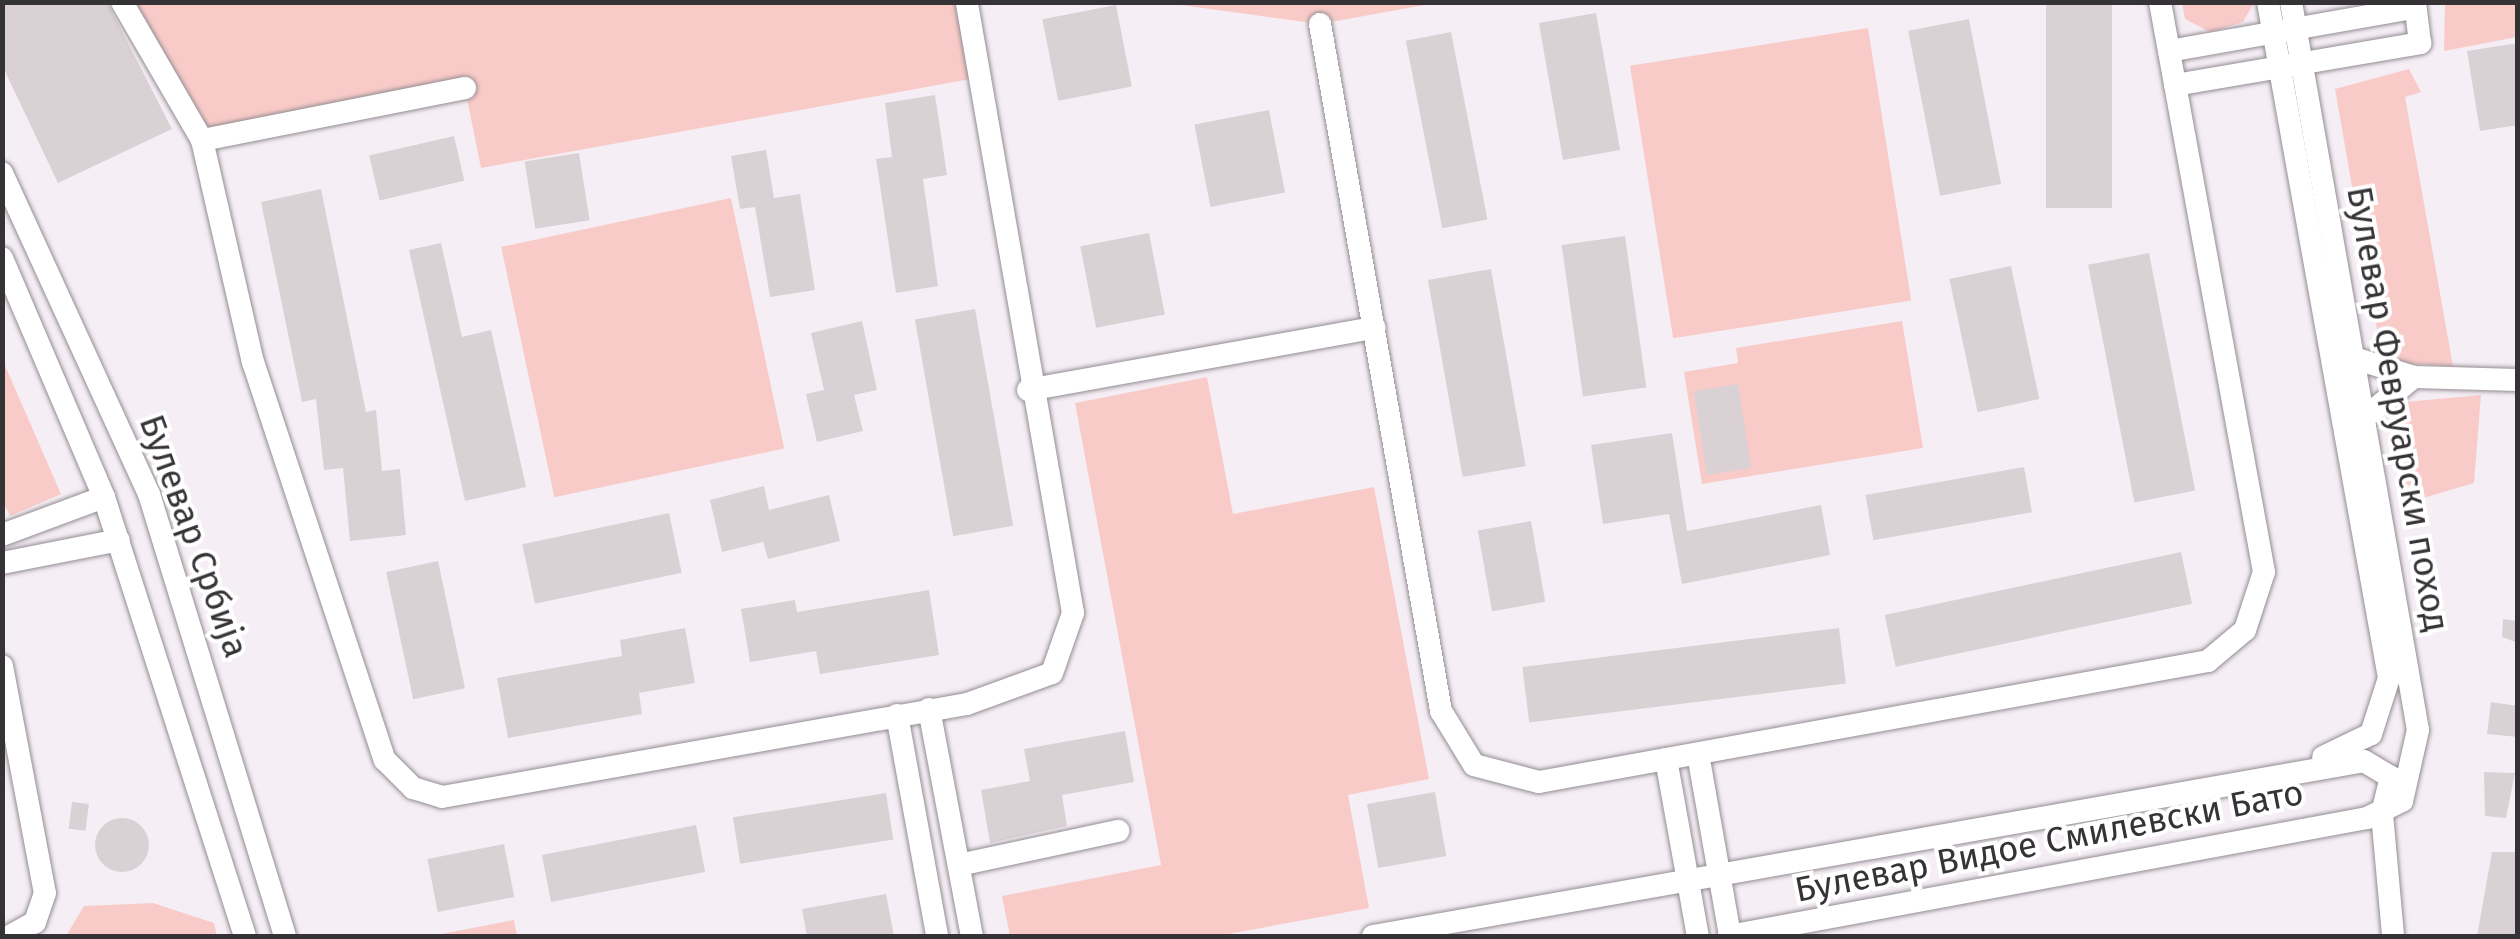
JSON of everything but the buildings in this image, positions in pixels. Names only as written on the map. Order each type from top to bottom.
[{"type":"street","points":[[122,2],[202,140],[278,446],[397,777],[442,797],[930,710],[1030,687],[1068,647],[1066,560],[1028,390],[967,4]]},
{"type":"street","points":[[1320,24],[1441,711],[1460,750],[1492,774],[1539,782],[2208,661],[2245,630],[2264,572],[2160,2]]},
{"type":"street","name":"Булевар Февруарски поход","points":[[2268,2],[2286,35]]},
{"type":"street","name":"Булевар Февруарски поход","points":[[2291,2],[2286,35],[2389,678],[2371,734],[2302,766]]},
{"type":"street","points":[[2170,51],[2286,35],[2415,6],[2420,43],[2174,85]]},
{"type":"street","name":"Булевар Февруарски поход","points":[[2291,66],[2354,358],[2418,730],[2413,782],[2382,814]]},
{"type":"street","points":[[202,140],[465,88]]},
{"type":"street","name":"Булевар Србија","points":[[2,173],[148,494],[258,833],[285,936]]},
{"type":"street","name":"Булевар Србија","points":[[2,258],[104,497],[244,930]]},
{"type":"street","points":[[1028,390],[1228,364],[1374,328]]},
{"type":"street","points":[[2354,358],[2414,377],[2518,380]]},
{"type":"street","points":[[2364,418],[2414,377]]},
{"type":"street","points":[[2,535],[104,497]]},
{"type":"street","points":[[2,563],[119,540]]},
{"type":"street","points":[[2,666],[46,893],[35,922],[10,936]]},
{"type":"street","points":[[930,710],[972,936]]},
{"type":"street","points":[[897,715],[938,936]]},
{"type":"street","points":[[1698,754],[1718,873]]},
{"type":"street","points":[[1666,759],[1698,936]]},
{"type":"street","points":[[2302,766],[2379,765],[2391,777],[2382,814],[2393,936]]},
{"type":"street","name":"Булевар Видое Смилевски Бато","points":[[1373,936],[2302,766]]},
{"type":"street","name":"Булевар Видое Смилевски Бато","points":[[1718,873],[1730,936],[2382,814]]},
{"type":"street","points":[[958,865],[1118,831]]},
{"type":"shaded area","points":[[2182,2],[2254,3],[2243,22],[2210,32],[2185,19]]},
{"type":"shaded area","points":[[128,3],[993,3],[967,5],[976,78],[481,168],[465,89],[198,131]]},
{"type":"shaded area","points":[[1166,3],[1436,3],[1320,24]]},
{"type":"shaded area","points":[[2445,3],[2517,3],[2517,37],[2444,51]]},
{"type":"shaded area","points":[[1868,28],[1911,301],[1673,338],[1630,66]]},
{"type":"shaded area","points":[[2409,69],[2421,92],[2405,97],[2453,366],[2398,363],[2381,352],[2335,89]]},
{"type":"shaded area","points":[[731,198],[784,448],[554,497],[501,247]]},
{"type":"shaded area","points":[[1902,321],[1923,448],[1702,484],[1684,372],[1738,363],[1736,348]]},
{"type":"shaded area","points":[[3,361],[61,494],[10,516],[2,500]]},
{"type":"shaded area","points":[[1207,377],[1233,514],[1374,487],[1429,779],[1348,795],[1369,908],[1218,936],[1010,936],[1002,896],[1161,865],[1075,403]]},
{"type":"shaded area","points":[[2481,395],[2474,483],[2406,503],[2392,417],[2405,402]]},
{"type":"shaded area","points":[[153,903],[214,923],[217,936],[66,936],[84,906]]},
{"type":"shaded area","points":[[514,920],[517,936],[431,936]]}]
